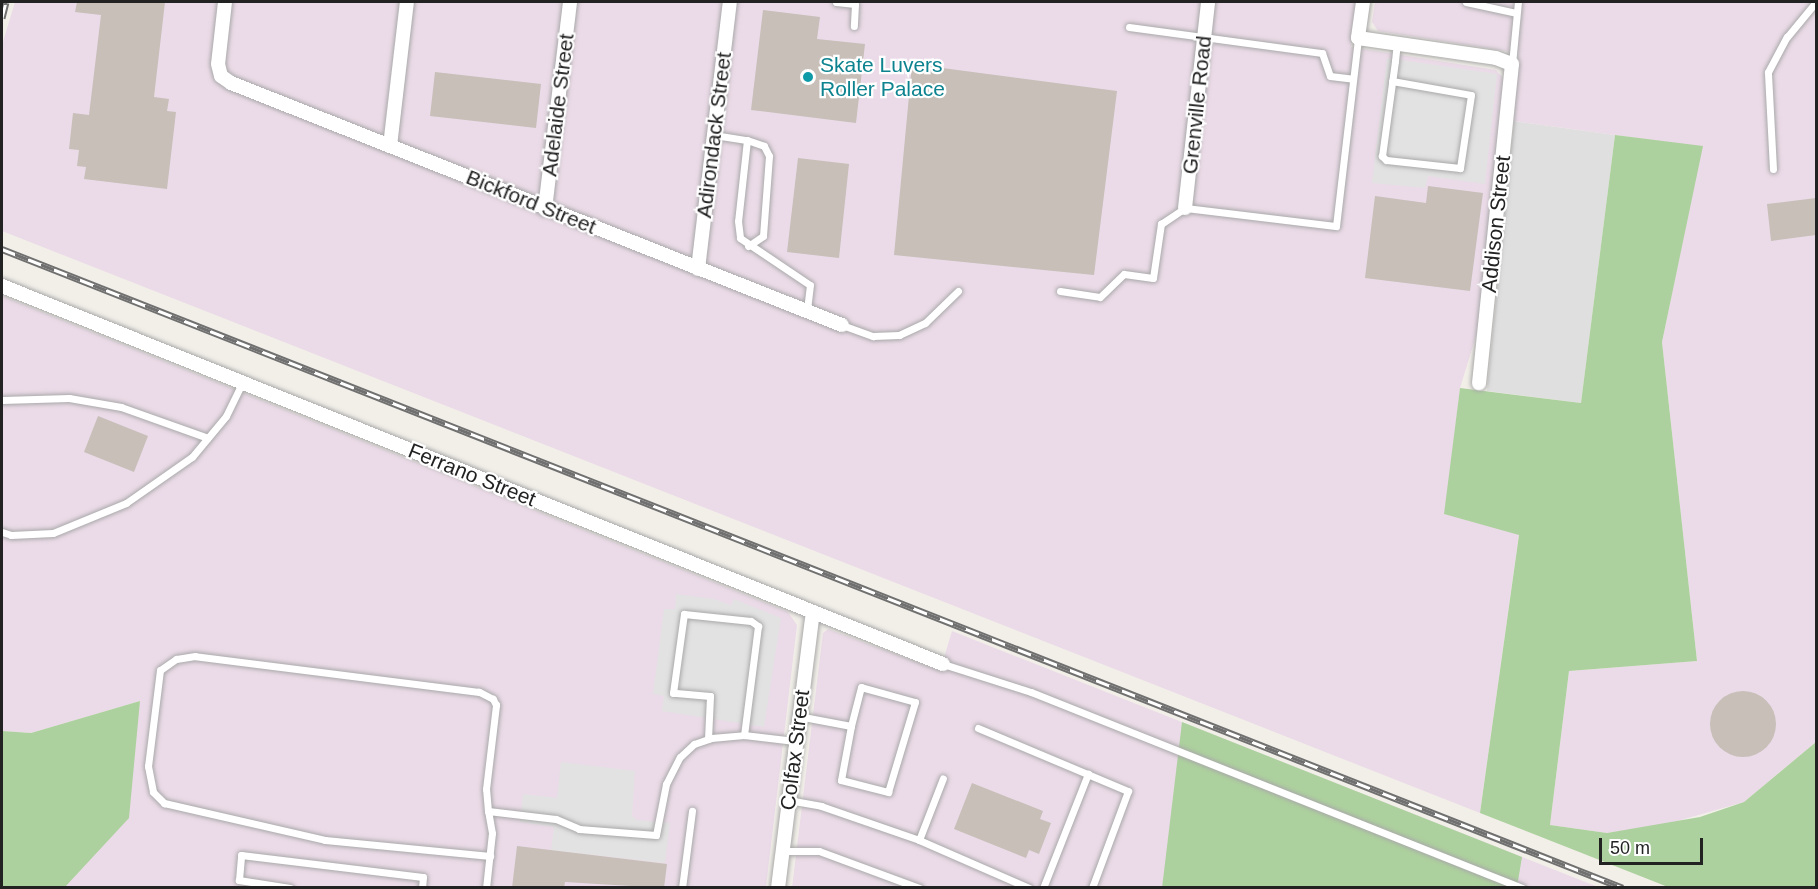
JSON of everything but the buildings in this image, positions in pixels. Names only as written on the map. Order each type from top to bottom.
[{"type":"street","name":"Bickford Street","points":[[225,2],[218,64],[221,76],[231,84],[842,325]]},
{"type":"street","points":[[390,146],[407,2]]},
{"type":"street","name":"Adelaide Street","points":[[545,208],[570,2]]},
{"type":"street","name":"Adirondack Street","points":[[698,269],[730,2]]},
{"type":"street","name":"Grenville Road","points":[[1185,208],[1208,2]]},
{"type":"street","points":[[1363,2],[1358,38],[1496,58],[1512,64]]},
{"type":"street","name":"Addison Street","points":[[1479,383],[1512,64]]},
{"type":"street","name":"Ferrano Street","points":[[2,286],[943,664]]},
{"type":"street","name":"Colfax Street","points":[[778,888],[813,612]]},
{"type":"lane","points":[[836,2],[855,4],[854,26]]},
{"type":"lane","points":[[1466,2],[1516,13]]},
{"type":"lane","points":[[1512,64],[1518,2]]},
{"type":"lane","points":[[1773,169],[1768,72],[1787,36],[1816,2]]},
{"type":"lane","points":[[1129,27],[1322,53],[1330,76],[1353,79]]},
{"type":"lane","points":[[1060,291],[1100,297],[1124,274],[1153,278],[1161,224],[1185,208],[1336,226],[1358,38]]},
{"type":"lane","points":[[1392,81],[1471,95],[1460,168],[1386,160],[1382,156],[1397,43]]},
{"type":"lane","points":[[714,135],[747,140],[764,146],[771,167],[763,236],[748,246]]},
{"type":"lane","points":[[747,140],[738,221],[740,238],[748,246],[799,274],[810,285],[807,312]]},
{"type":"lane","points":[[842,325],[873,336],[899,335],[925,323],[958,291]]},
{"type":"lane","points":[[2,532],[11,535],[52,533],[126,503],[192,457],[226,416],[242,383]]},
{"type":"lane","points":[[2,400],[69,398],[121,407],[208,438]]},
{"type":"lane","points":[[708,739],[710,696],[673,693],[684,615],[751,621],[758,626],[744,735]]},
{"type":"lane","points":[[486,888],[490,856],[492,833],[486,789],[496,705],[493,699],[479,692],[195,656],[176,659],[160,670],[148,766],[153,792],[164,803],[326,840],[490,856]]},
{"type":"lane","points":[[943,664],[1031,692],[1521,888]]},
{"type":"lane","points":[[861,687],[915,702],[888,792],[841,780],[851,726],[861,687]]},
{"type":"lane","points":[[798,716],[851,726]]},
{"type":"lane","points":[[978,728],[1128,790],[1092,888]]},
{"type":"lane","points":[[488,811],[556,819],[579,829],[656,835],[671,774],[680,757],[708,739],[744,735],[795,741]]},
{"type":"lane","points":[[1043,888],[1088,774]]},
{"type":"lane","points":[[919,840],[943,778]]},
{"type":"lane","points":[[788,801],[821,806],[919,840],[1029,888]]},
{"type":"lane","points":[[682,888],[692,811]]},
{"type":"lane","points":[[782,851],[819,851],[919,888]]},
{"type":"lane","points":[[290,888],[239,880],[240,855],[423,877],[422,888]]},
{"type":"shaded area","points":[[15,2],[1356,2],[1351,47],[1496,70],[1503,78],[1505,91],[1480,323],[1460,388],[1445,514],[1519,534],[1480,813],[2,231],[2,45]]},
{"type":"shaded area","points":[[1375,2],[1816,2],[1816,742],[1744,802],[1660,826],[1607,833],[1550,825],[1569,671],[1697,661],[1662,342],[1702,147],[1514,121],[1518,53],[1378,31],[1372,22]]},
{"type":"shaded area","points":[[1387,58],[1497,74],[1485,184],[1428,176],[1425,188],[1372,183]]},
{"type":"shaded area","points":[[1514,121],[1615,135],[1581,403],[1487,391]]},
{"type":"shaded area","points":[[2,296],[788,612],[797,625],[766,887],[65,887],[140,701],[31,733],[2,731]]},
{"type":"shaded area","points":[[676,594],[714,599],[731,605],[734,599],[781,618],[764,727],[662,711],[664,696],[653,694],[664,609],[675,609]]},
{"type":"shaded area","points":[[828,629],[940,671],[952,631],[1598,887],[792,888],[823,633]]},
{"type":"shaded area","points":[[561,762],[635,771],[632,816],[637,820],[670,823],[665,863],[551,850],[554,827],[520,822],[523,794],[557,798]]},
{"type":"green space","points":[[1615,135],[1703,146],[1662,342],[1697,661],[1569,671],[1550,825],[1607,833],[1700,817],[1744,802],[1816,742],[1816,887],[1668,887],[1480,813],[1519,535],[1444,514],[1460,388],[1581,403]]},
{"type":"green space","points":[[140,701],[129,818],[65,887],[2,887],[2,731],[31,733]]},
{"type":"green space","points":[[1182,722],[1522,857],[1517,887],[1162,888]]},
{"type":"railway","points":[[2,18],[6,2]]},
{"type":"railway","points":[[2,249],[1623,888]]},
{"type":"place","name":"Skate Luvers Roller Palace","points":[[808,77]]}]
